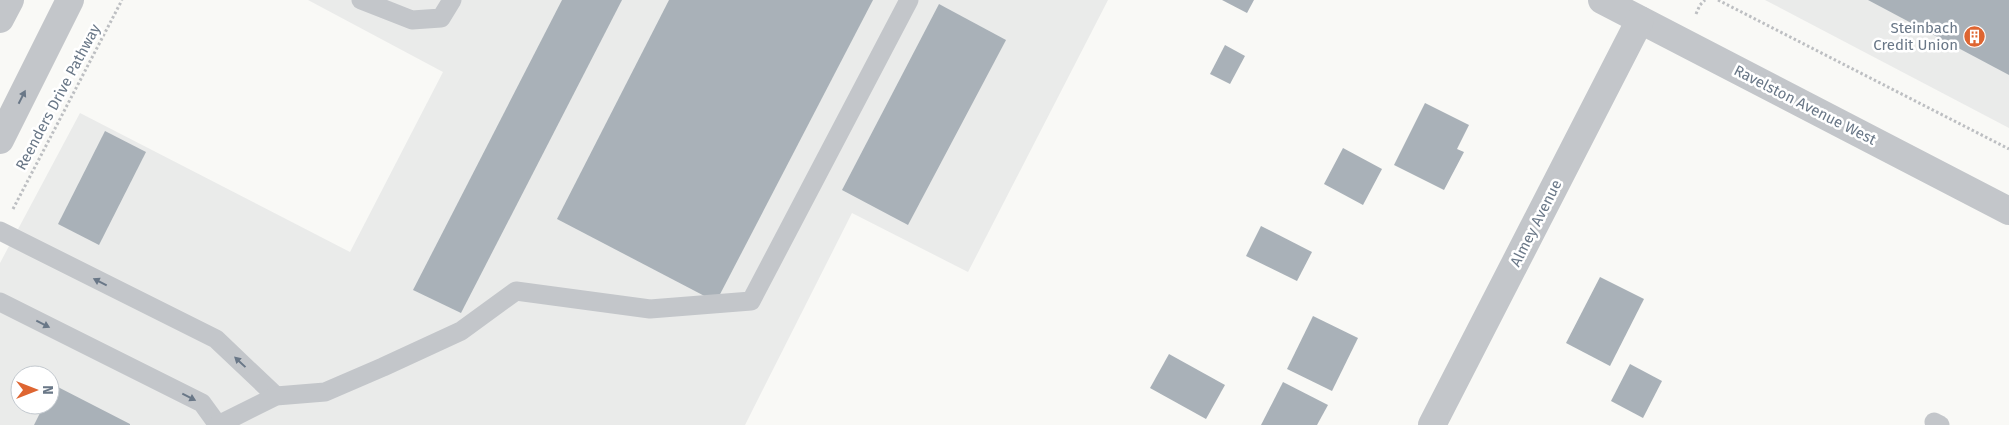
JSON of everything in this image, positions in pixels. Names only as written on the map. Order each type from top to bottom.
[{"type":"street","points":[[0,19],[10,0]]},
{"type":"street","points":[[0,140],[70,0]]},
{"type":"street","name":"Ravelston Avenue West","points":[[1602,0],[2009,211]]},
{"type":"street","name":"Almey Avenue","points":[[1432,425],[1640,20]]},
{"type":"lane","points":[[361,0],[412,20],[441,18],[452,0]]},
{"type":"lane","points":[[0,302],[202,403],[218,425],[276,396],[325,392],[461,331],[516,291],[650,309],[751,301],[909,0]]},
{"type":"lane","points":[[1,232],[216,340],[276,396]]},
{"type":"path","name":"Reenders Drive Pathway","points":[[1,232],[122,0]]},
{"type":"path","points":[[1718,0],[2009,149]]},
{"type":"shaded area","points":[[308,0],[1108,0],[968,272],[852,213],[745,425],[0,425],[0,263],[80,113],[350,252],[443,72]]},
{"type":"shaded area","points":[[1765,0],[2009,0],[2009,128]]},
{"type":"building","points":[[562,0],[622,0],[461,313],[413,290]]},
{"type":"building","points":[[669,0],[873,0],[716,302],[557,219]]},
{"type":"building","points":[[1222,0],[1254,0],[1247,13]]},
{"type":"building","name":"Steinbach Credit Union","points":[[1868,0],[2009,0],[2009,75]]},
{"type":"building","points":[[939,4],[1006,40],[908,225],[842,190]]},
{"type":"building","points":[[1225,45],[1245,56],[1230,84],[1210,74]]},
{"type":"building","points":[[1425,103],[1469,125],[1457,149],[1464,152],[1444,190],[1394,165]]},
{"type":"building","points":[[105,131],[146,152],[99,245],[58,224]]},
{"type":"building","points":[[1343,148],[1382,169],[1363,205],[1324,184]]},
{"type":"building","points":[[1261,226],[1312,252],[1297,281],[1246,256]]},
{"type":"building","points":[[1600,277],[1644,299],[1610,366],[1566,343]]},
{"type":"building","points":[[1313,316],[1358,338],[1332,391],[1287,369]]},
{"type":"building","points":[[1169,354],[1225,385],[1206,419],[1150,388]]},
{"type":"building","points":[[1630,364],[1662,381],[1643,418],[1611,401]]},
{"type":"building","points":[[1283,382],[1328,405],[1317,425],[1261,425]]},
{"type":"building","points":[[60,388],[130,424],[130,425],[34,425],[39,415],[60,415]]},
{"type":"place","name":"Steinbach Credit Union","points":[[1974,37]]}]
